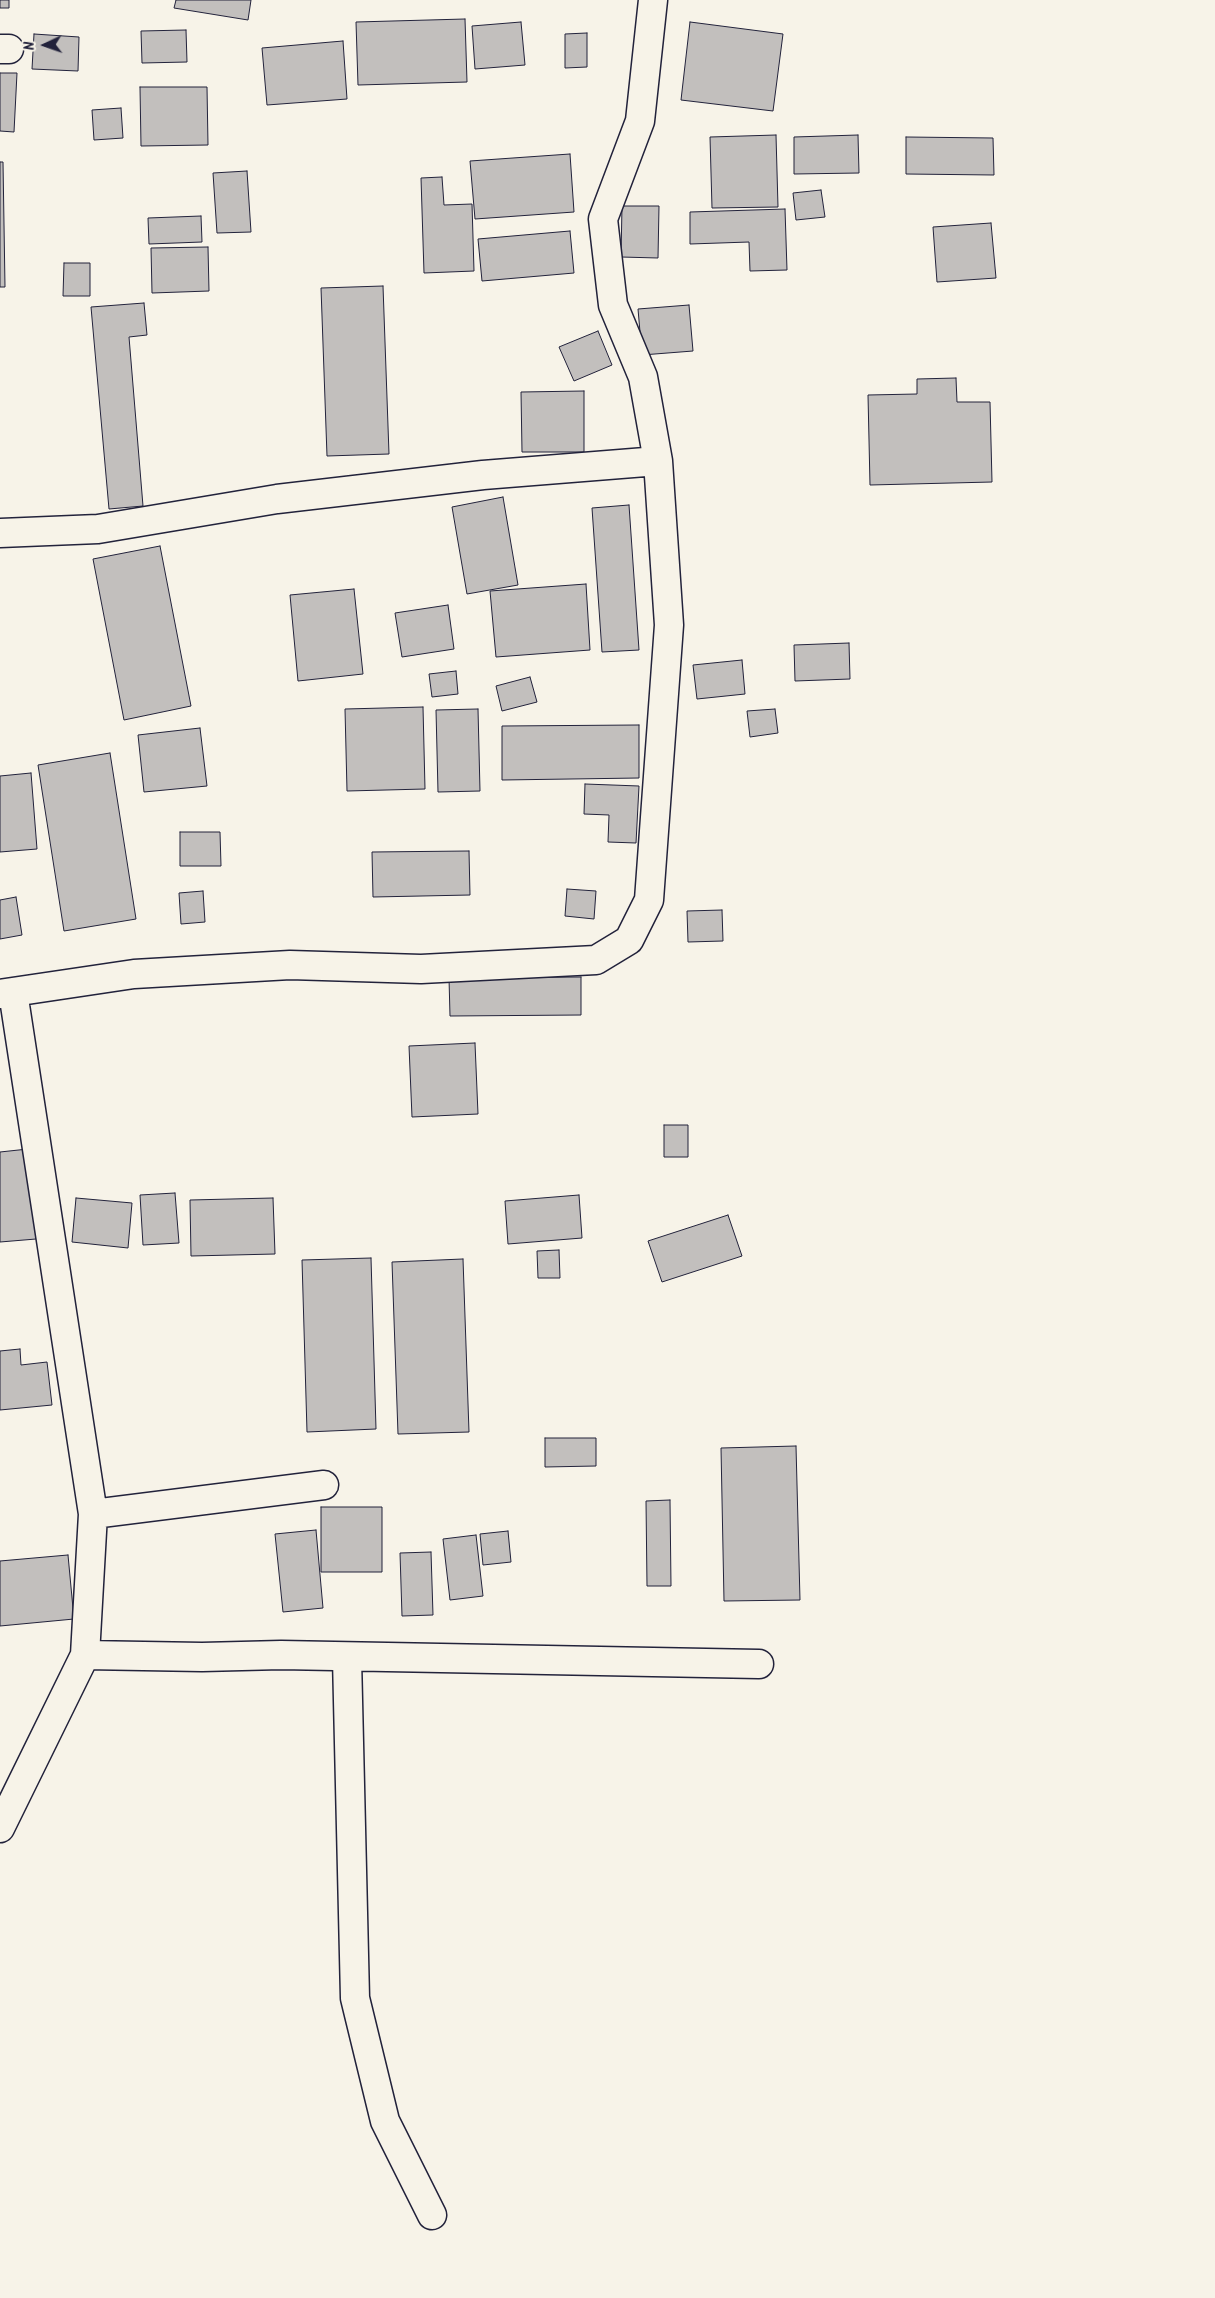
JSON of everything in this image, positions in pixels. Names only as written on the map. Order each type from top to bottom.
[{"type":"street","points":[[0,1828],[85,1655],[93,1514],[6,993],[134,974],[290,965],[421,969],[596,960],[629,940],[649,900],[669,625],[658,460],[643,377],[613,305],[603,219],[640,120],[653,0]]},
{"type":"street","points":[[0,533],[98,528],[277,499],[483,475],[658,460]]},
{"type":"street","points":[[93,1514],[324,1485]]},
{"type":"street","points":[[85,1655],[202,1657],[281,1655],[347,1658],[759,1664]]},
{"type":"street","points":[[347,1658],[355,1998],[385,2121],[432,2215]]},
{"type":"building","points":[[0,0],[9,0],[9,8],[0,8]]},
{"type":"building","points":[[176,0],[251,0],[248,20],[174,8]]},
{"type":"building","points":[[465,19],[467,82],[358,85],[356,22]]},
{"type":"building","points":[[521,22],[525,65],[475,69],[472,26]]},
{"type":"building","points":[[690,22],[783,34],[773,111],[681,100]]},
{"type":"building","points":[[186,30],[187,62],[142,63],[141,31]]},
{"type":"building","points":[[587,33],[587,67],[565,68],[565,34]]},
{"type":"building","points":[[34,34],[79,37],[78,71],[32,69]]},
{"type":"building","points":[[343,41],[347,99],[267,105],[262,48]]},
{"type":"building","points":[[0,73],[17,73],[14,132],[0,131]]},
{"type":"building","points":[[140,87],[207,87],[208,145],[141,146]]},
{"type":"building","points":[[121,108],[123,138],[94,140],[92,110]]},
{"type":"building","points":[[776,135],[778,207],[712,208],[710,137]]},
{"type":"building","points":[[858,135],[859,173],[794,174],[794,137]]},
{"type":"building","points":[[906,137],[993,138],[994,175],[906,174]]},
{"type":"building","points":[[570,154],[574,212],[475,219],[470,161]]},
{"type":"building","points":[[0,162],[3,162],[5,287],[0,287]]},
{"type":"building","points":[[247,171],[251,232],[217,233],[213,173]]},
{"type":"building","points":[[442,177],[444,205],[472,204],[474,271],[424,273],[421,178]]},
{"type":"building","points":[[821,190],[825,217],[796,220],[793,193]]},
{"type":"building","points":[[622,206],[659,206],[658,258],[621,257]]},
{"type":"building","points":[[785,209],[787,270],[750,271],[749,242],[690,244],[690,212]]},
{"type":"building","points":[[201,216],[202,242],[149,244],[148,218]]},
{"type":"building","points":[[991,223],[996,278],[937,282],[933,227]]},
{"type":"building","points":[[570,231],[574,273],[482,281],[478,239]]},
{"type":"building","points":[[208,247],[209,291],[152,293],[151,248]]},
{"type":"building","points":[[64,263],[90,263],[90,296],[63,296]]},
{"type":"building","points":[[383,286],[389,454],[327,456],[321,288]]},
{"type":"building","points":[[144,303],[147,335],[129,337],[143,506],[109,509],[91,307]]},
{"type":"building","points":[[689,305],[693,351],[642,355],[638,309]]},
{"type":"building","points":[[598,331],[612,365],[574,381],[559,347]]},
{"type":"building","points":[[956,378],[957,402],[990,402],[992,482],[870,485],[868,395],[917,394],[917,379]]},
{"type":"building","points":[[584,391],[584,452],[522,452],[521,392]]},
{"type":"building","points":[[503,497],[518,585],[467,594],[452,507]]},
{"type":"building","points":[[629,505],[639,650],[602,652],[592,508]]},
{"type":"building","points":[[160,546],[191,706],[124,720],[93,559]]},
{"type":"building","points":[[586,584],[590,650],[496,657],[490,591]]},
{"type":"building","points":[[354,589],[363,674],[298,681],[290,595]]},
{"type":"building","points":[[448,605],[454,649],[402,657],[395,613]]},
{"type":"building","points":[[849,643],[850,679],[795,681],[794,645]]},
{"type":"building","points":[[742,660],[745,694],[697,699],[693,665]]},
{"type":"building","points":[[456,671],[458,694],[432,697],[429,674]]},
{"type":"building","points":[[530,677],[537,702],[502,711],[496,686]]},
{"type":"building","points":[[423,707],[425,789],[347,791],[345,709]]},
{"type":"building","points":[[478,709],[480,791],[438,792],[436,710]]},
{"type":"building","points":[[775,709],[778,733],[750,737],[747,711]]},
{"type":"building","points":[[639,725],[639,778],[502,780],[502,726]]},
{"type":"building","points":[[200,728],[207,786],[144,792],[138,735]]},
{"type":"building","points":[[110,753],[136,919],[64,931],[38,765]]},
{"type":"building","points":[[31,773],[37,849],[0,852],[0,776]]},
{"type":"building","points":[[585,784],[639,786],[636,843],[608,842],[609,815],[584,814]]},
{"type":"building","points":[[180,832],[220,832],[221,866],[180,866]]},
{"type":"building","points":[[469,851],[470,895],[373,897],[372,852]]},
{"type":"building","points":[[567,889],[596,891],[594,919],[565,916]]},
{"type":"building","points":[[203,891],[205,922],[181,924],[179,893]]},
{"type":"building","points":[[16,897],[22,935],[0,939],[0,900]]},
{"type":"building","points":[[722,910],[723,941],[688,942],[687,911]]},
{"type":"building","points":[[581,977],[581,1015],[450,1016],[449,978]]},
{"type":"building","points":[[475,1043],[478,1114],[412,1117],[409,1046]]},
{"type":"building","points":[[664,1125],[688,1125],[688,1157],[664,1157]]},
{"type":"building","points":[[28,1149],[36,1239],[0,1242],[0,1152]]},
{"type":"building","points":[[175,1193],[179,1243],[143,1245],[140,1195]]},
{"type":"building","points":[[579,1195],[582,1238],[508,1244],[505,1201]]},
{"type":"building","points":[[76,1198],[132,1203],[128,1248],[72,1242]]},
{"type":"building","points":[[273,1198],[275,1254],[191,1256],[190,1200]]},
{"type":"building","points":[[728,1215],[742,1256],[662,1282],[648,1241]]},
{"type":"building","points":[[559,1250],[560,1278],[538,1278],[537,1251]]},
{"type":"building","points":[[371,1258],[376,1429],[307,1432],[302,1260]]},
{"type":"building","points":[[463,1259],[469,1432],[398,1434],[392,1262]]},
{"type":"building","points":[[20,1349],[21,1365],[47,1362],[52,1405],[0,1410],[0,1351]]},
{"type":"building","points":[[545,1438],[596,1438],[596,1466],[545,1467]]},
{"type":"building","points":[[796,1446],[800,1600],[724,1601],[721,1448]]},
{"type":"building","points":[[670,1500],[671,1586],[647,1586],[646,1501]]},
{"type":"building","points":[[321,1507],[382,1507],[382,1572],[321,1572]]},
{"type":"building","points":[[316,1530],[323,1608],[283,1612],[275,1534]]},
{"type":"building","points":[[508,1531],[511,1562],[483,1565],[480,1534]]},
{"type":"building","points":[[476,1535],[483,1596],[450,1600],[443,1539]]},
{"type":"building","points":[[431,1552],[433,1615],[402,1616],[400,1553]]},
{"type":"building","points":[[68,1555],[74,1619],[0,1626],[0,1561]]}]
